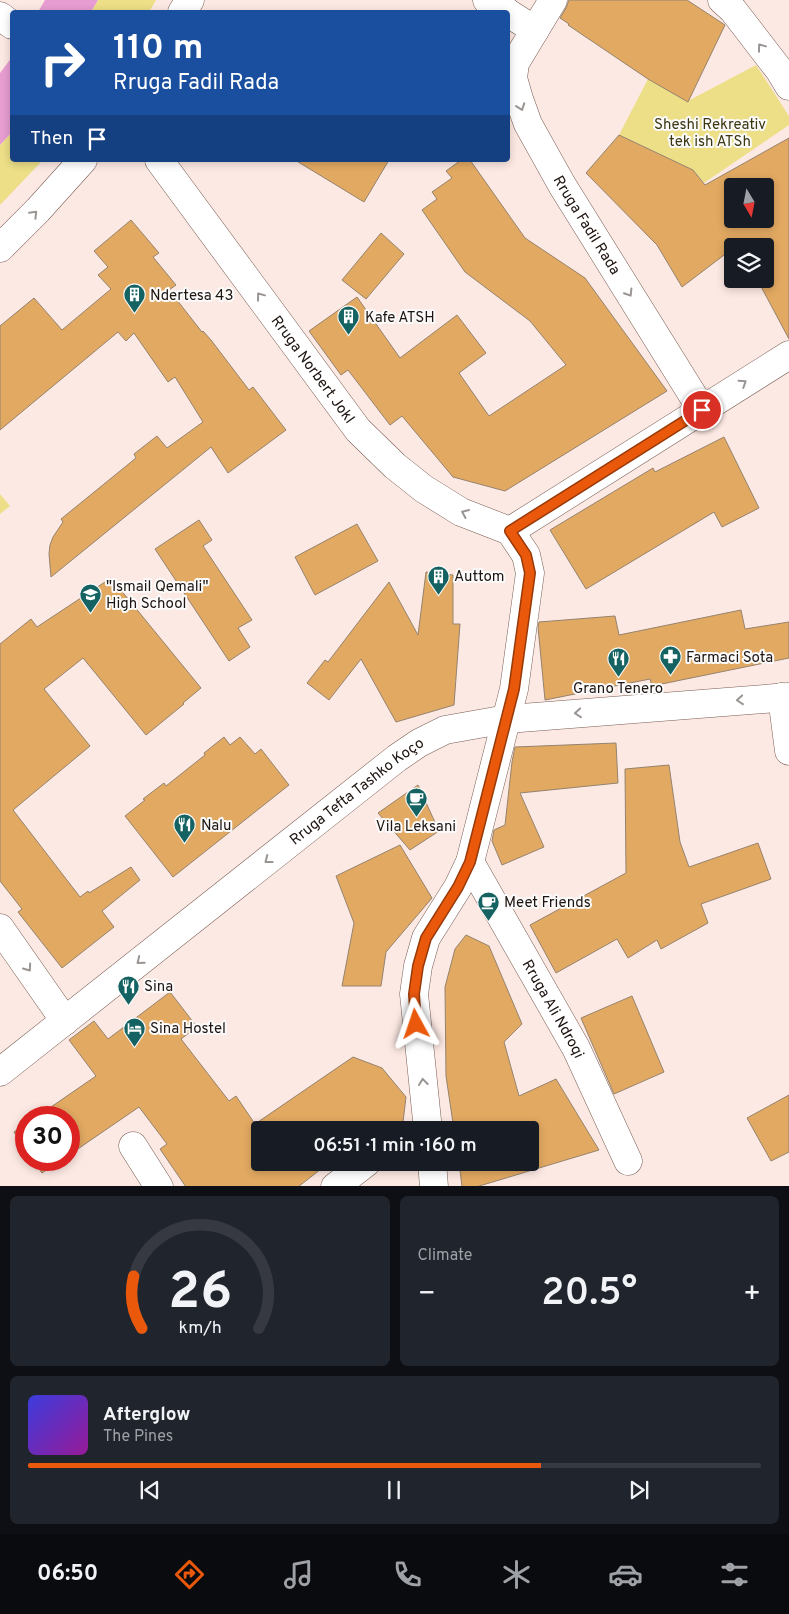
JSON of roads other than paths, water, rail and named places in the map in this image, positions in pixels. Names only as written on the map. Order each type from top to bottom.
[{"type":"street","points":[[487,0],[502,10]]},
{"type":"street","name":"Rruga Fadil Rada","points":[[552,0],[515,63],[513,78],[518,98],[528,124],[562,185],[702,410]]},
{"type":"street","points":[[722,0],[733,10],[780,71],[789,86]]},
{"type":"street","points":[[510,15],[535,30]]},
{"type":"street","points":[[0,248],[38,210],[81,162]]},
{"type":"street","name":"Rruga Norbert Jokl","points":[[160,162],[358,430],[395,466],[424,489],[461,512],[510,531]]},
{"type":"street","points":[[423,1121],[414,994],[418,966],[426,938],[458,887],[470,862],[507,719],[518,665],[530,573],[526,555],[510,531],[789,355]]},
{"type":"street","points":[[786,697],[789,751]]},
{"type":"street","name":"Rruga Tefta Tashko Koço","points":[[0,1072],[397,758],[419,743],[445,730],[507,719],[786,697]]},
{"type":"street","name":"Rruga Ali Ndroqi","points":[[470,862],[576,1048],[628,1160]]},
{"type":"street","points":[[0,928],[65,1021]]},
{"type":"street","points":[[133,1146],[160,1186]]},
{"type":"street","points":[[335,1186],[355,1171]]},
{"type":"street","points":[[433,1171],[434,1186]]},
{"type":"place","name":"Ndertesa 43","points":[[134,314]]},
{"type":"place","name":"Kafe ATSH","points":[[349,336]]},
{"type":"place","name":"Auttom","points":[[438,595]]},
{"type":"place","name":"\"Ismail Qemali\" High School","points":[[90,614]]},
{"type":"place","name":"Farmaci Sota","points":[[670,676]]},
{"type":"place","name":"Grano Tenero","points":[[618,678]]},
{"type":"place","name":"Vila Leksani","points":[[416,817]]},
{"type":"place","name":"Nalu","points":[[185,844]]},
{"type":"place","name":"Meet Friends","points":[[488,921]]},
{"type":"place","name":"Sina","points":[[128,1005]]},
{"type":"place","name":"Sina Hostel","points":[[134,1047]]},
{"type":"park label","name":"Sheshi Rekreativ tek ish ATSh","points":[[710,132]]}]
